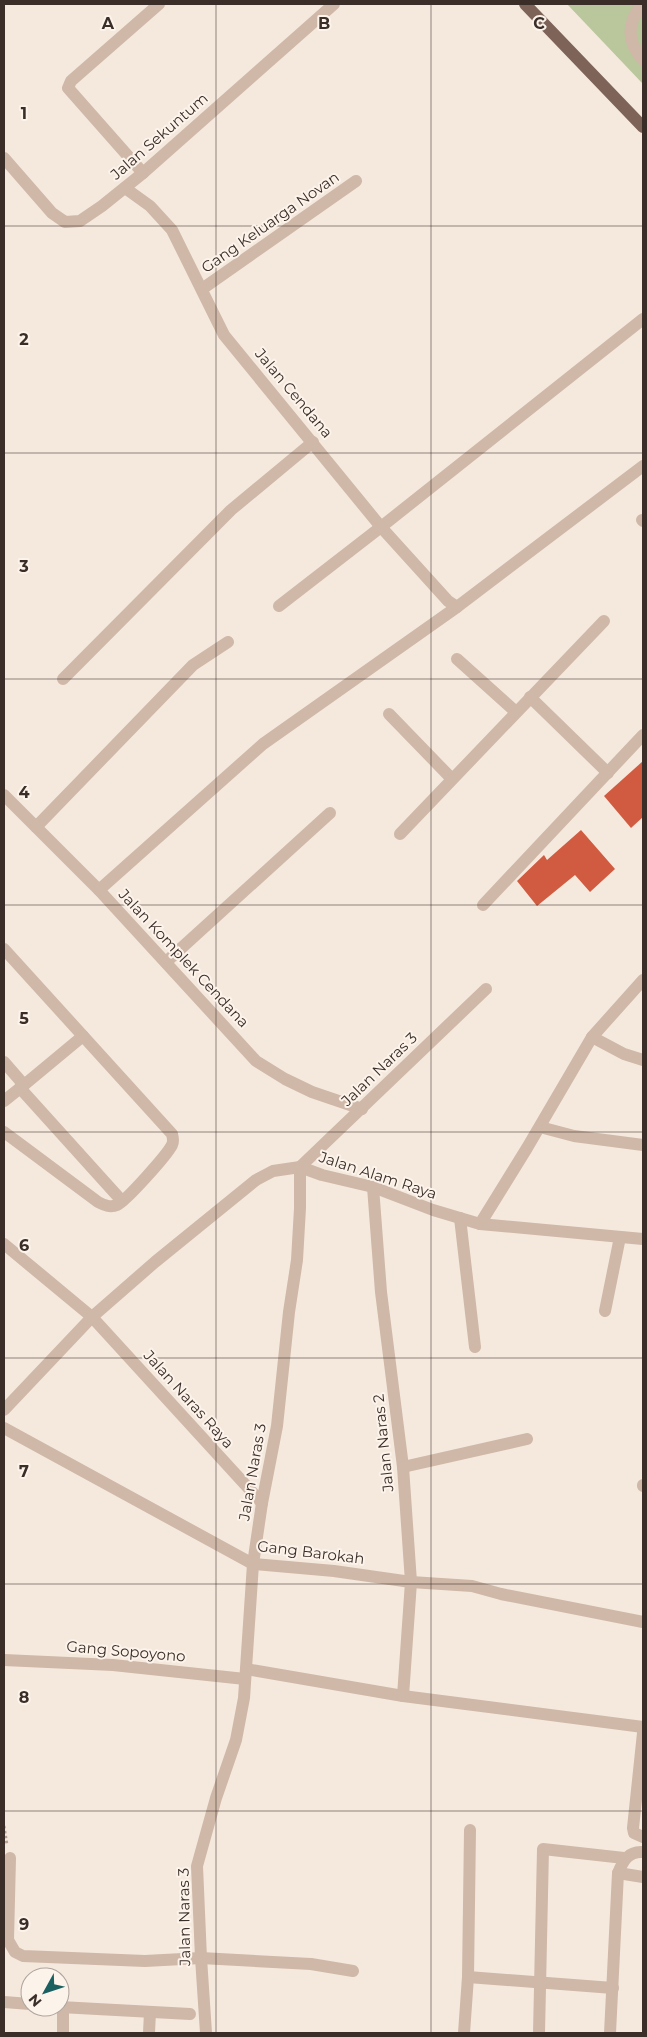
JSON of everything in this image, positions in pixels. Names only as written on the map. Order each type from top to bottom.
[{"type":"main road","points":[[525,4],[643,127]]},
{"type":"street","points":[[143,173],[68,88],[71,81],[159,4]]},
{"type":"street","name":"Jalan Sekuntum","points":[[4,158],[52,213],[65,222],[80,220],[143,173],[332,4]]},
{"type":"street","points":[[642,4],[636,11],[630,26],[630,42],[643,60]]},
{"type":"street","name":"Gang Keluarga Novan","points":[[202,289],[356,181]]},
{"type":"street","name":"Jalan Cendana","points":[[125,188],[150,206],[172,230],[224,335],[381,527],[448,601],[457,607]]},
{"type":"street","points":[[279,606],[643,319]]},
{"type":"street","points":[[63,679],[231,510],[313,442]]},
{"type":"street","points":[[99,890],[262,744],[457,607],[643,466]]},
{"type":"street","points":[[400,834],[604,621]]},
{"type":"street","points":[[36,827],[186,671],[228,642]]},
{"type":"street","points":[[457,659],[516,712]]},
{"type":"street","points":[[530,697],[608,773]]},
{"type":"street","points":[[389,714],[452,778]]},
{"type":"street","points":[[483,906],[643,735]]},
{"type":"street","name":"Jalan Komplek Cendana","points":[[4,795],[99,890],[256,1061],[285,1079],[312,1092],[362,1109]]},
{"type":"street","points":[[166,962],[330,813]]},
{"type":"street","points":[[4,950],[172,1134],[172,1144],[122,1201],[117,1205],[109,1207],[98,1202],[4,1132]]},
{"type":"street","points":[[480,1224],[592,1037],[643,980]]},
{"type":"street","name":"Jalan Naras 3","points":[[209,2031],[201,1958],[197,1866],[216,1798],[236,1740],[244,1698],[253,1564],[262,1503],[277,1426],[289,1312],[297,1260],[300,1167],[486,990]]},
{"type":"street","points":[[4,1101],[83,1036]]},
{"type":"street","points":[[592,1037],[624,1054],[643,1060]]},
{"type":"street","points":[[4,1062],[22,1086],[122,1201]]},
{"type":"street","points":[[540,1126],[574,1136],[643,1145]]},
{"type":"street","name":"Jalan Alam Raya","points":[[4,1410],[92,1317],[155,1262],[256,1180],[273,1171],[300,1167],[374,1187],[480,1224],[643,1239]]},
{"type":"street","name":"Jalan Naras 2","points":[[374,1187],[381,1292],[403,1466],[411,1582],[403,1696]]},
{"type":"street","points":[[460,1218],[476,1347]]},
{"type":"street","points":[[605,1312],[620,1237]]},
{"type":"street","name":"Jalan Naras Raya","points":[[4,1244],[92,1317],[262,1503]]},
{"type":"street","name":"Gang Barokah","points":[[4,1428],[253,1564],[334,1571],[411,1582],[472,1586],[501,1594],[643,1622]]},
{"type":"street","points":[[403,1466],[527,1439]]},
{"type":"street","name":"Gang Sopoyono","points":[[4,1660],[245,1674],[643,1728]]},
{"type":"street","points":[[643,1733],[633,1828],[634,1833],[643,1837]]},
{"type":"street","points":[[464,2033],[468,1977],[470,1830]]},
{"type":"street","points":[[539,2033],[543,1849],[624,1858]]},
{"type":"street","points":[[610,2033],[618,1873],[624,1858],[632,1853],[643,1852]]},
{"type":"street","points":[[10,1858],[8,1940],[15,1952],[23,1956],[145,1961],[201,1958],[311,1964],[353,1971]]},
{"type":"street","points":[[618,1873],[643,1876]]},
{"type":"street","points":[[468,1977],[613,1988]]},
{"type":"street","points":[[4,2002],[20,2003]]},
{"type":"street","points":[[70,2007],[190,2014]]},
{"type":"street","points":[[149,2033],[150,2012]]},
{"type":"street","points":[[62,2017],[62,2033]]},
{"type":"path","points":[[4,1826],[10,1858]]},
{"type":"green space","points":[[567,4],[643,4],[643,84]]},
{"type":"building","points":[[643,761],[643,817],[631,828],[604,796]]},
{"type":"building","points":[[581,830],[615,869],[590,892],[575,875],[537,906],[517,881],[544,855],[547,860]]}]
